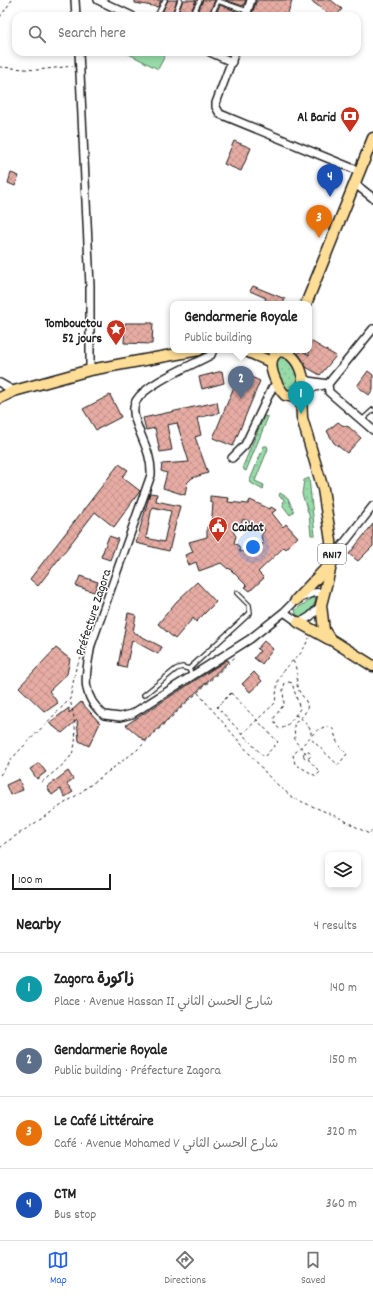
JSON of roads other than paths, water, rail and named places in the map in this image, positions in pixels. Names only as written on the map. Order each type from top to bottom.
[{"type":"main road","points":[[307,301],[373,138]]},
{"type":"main road","points":[[0,398],[14,391],[90,370],[183,353]]},
{"type":"main road","name":"RN17","points":[[291,353],[302,377],[302,418],[323,489],[330,530],[332,558],[321,605],[324,630],[330,639]]},
{"type":"main road","name":"RN17","points":[[277,354],[278,384],[302,418]]},
{"type":"main road","points":[[287,396],[296,397],[302,391]]},
{"type":"main road","points":[[296,600],[332,558]]},
{"type":"main road","points":[[298,622],[312,631],[330,639],[373,666]]},
{"type":"street","points":[[75,0],[76,12]]},
{"type":"street","points":[[98,0],[117,12]]},
{"type":"street","points":[[246,12],[251,0]]},
{"type":"street","points":[[79,56],[90,286],[90,370]]},
{"type":"street","points":[[219,56],[232,62]]},
{"type":"street","points":[[234,56],[216,103],[216,107],[220,114],[359,171]]},
{"type":"street","points":[[354,183],[373,198]]},
{"type":"street","points":[[302,391],[328,384],[373,329]]},
{"type":"street","name":"Préfecture Zagora","points":[[212,353],[211,355],[156,384],[140,396],[135,404],[136,422],[150,458],[151,475],[91,645],[86,673],[88,694],[101,712],[109,716],[120,717],[132,714],[190,672],[250,639],[284,612],[296,600]]},
{"type":"street","points":[[302,377],[308,381],[328,384]]},
{"type":"street","points":[[0,383],[14,391]]},
{"type":"street","points":[[232,458],[245,445],[271,390],[278,384]]},
{"type":"street","points":[[328,384],[329,392],[373,430]]},
{"type":"street","points":[[332,558],[373,506]]},
{"type":"street","points":[[296,600],[312,593],[324,592]]},
{"type":"street","points":[[284,612],[298,622],[307,619],[321,605]]},
{"type":"lane","points":[[159,12],[164,0]]},
{"type":"lane","points":[[176,12],[180,0]]},
{"type":"lane","points":[[194,12],[200,0]]},
{"type":"lane","points":[[213,12],[218,1],[244,12]]},
{"type":"lane","points":[[362,420],[373,410]]},
{"type":"lane","points":[[144,694],[176,669],[182,667],[190,672],[250,613],[249,605],[237,593]]},
{"type":"place","name":"Al Barid","points":[[350,133]]},
{"type":"place","name":"CTM","points":[[330,197]]},
{"type":"place","name":"Le Café Littéraire","points":[[319,238]]},
{"type":"place","name":"Tombouctou 52 jours","points":[[116,346]]},
{"type":"place","name":"Gendarmerie Royale","points":[[241,399]]},
{"type":"place","name":"Zagora زاكورة","points":[[301,414]]},
{"type":"place","name":"Caidat","points":[[218,543]]}]
